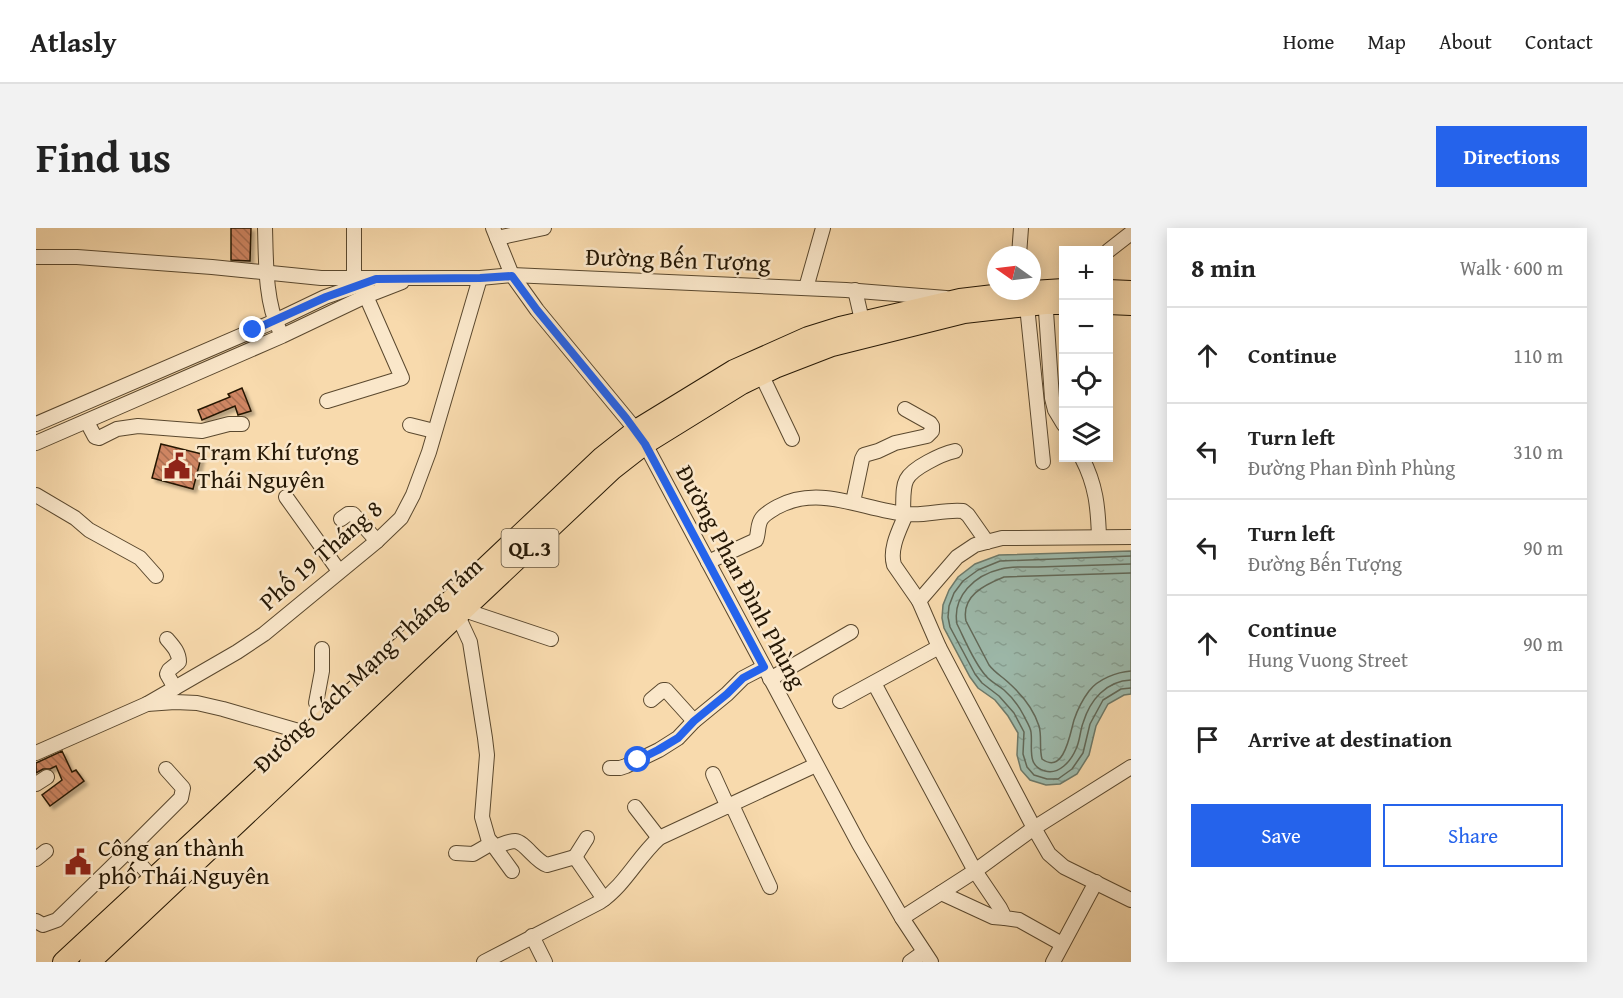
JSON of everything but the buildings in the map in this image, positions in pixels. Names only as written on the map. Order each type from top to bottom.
[{"type":"highway","points":[[1113,290],[1131,291]]},
{"type":"highway","name":"Đường Cách Mạng Tháng Tám","points":[[63,962],[159,885],[314,740],[602,457],[761,374],[832,345],[864,329],[960,299],[987,298]]},
{"type":"highway","name":"Đường Cách Mạng Tháng Tám","points":[[332,723],[461,613],[613,469],[640,437],[734,370],[808,337],[964,313],[1017,300]]},
{"type":"highway","points":[[1113,304],[1131,304]]},
{"type":"highway","name":"Đường Cách Mạng Tháng Tám","points":[[90,962],[159,885]]},
{"type":"street","points":[[265,228],[266,272],[275,321],[282,336]]},
{"type":"street","points":[[354,228],[354,278]]},
{"type":"street","points":[[495,233],[544,228]]},
{"type":"street","points":[[806,288],[823,228]]},
{"type":"street","points":[[1020,246],[1021,228]]},
{"type":"street","name":"Đường Phan Đình Phùng","points":[[495,233],[512,276],[640,437],[859,844],[902,918],[928,957]]},
{"type":"street","points":[[1113,246],[1131,233]]},
{"type":"street","name":"Đường Bến Tượng","points":[[36,257],[77,256],[321,278],[512,276],[855,290],[960,299]]},
{"type":"street","points":[[36,443],[282,336],[366,296],[412,278]]},
{"type":"street","name":"Phố 19 Tháng 8","points":[[147,704],[264,634],[401,518],[413,495],[429,452],[480,278]]},
{"type":"street","points":[[36,424],[326,297],[376,279]]},
{"type":"street","points":[[855,290],[864,329]]},
{"type":"street","points":[[327,401],[402,378],[366,296]]},
{"type":"street","points":[[1038,300],[1043,462]]},
{"type":"street","points":[[1039,300],[1052,398],[1059,417]]},
{"type":"street","points":[[761,374],[792,439]]},
{"type":"street","points":[[147,376],[154,392]]},
{"type":"street","points":[[853,502],[864,455],[895,442],[927,436],[932,431],[930,423],[905,409]]},
{"type":"street","points":[[87,422],[95,437],[99,438],[117,429],[138,426],[202,431],[229,424],[242,424]]},
{"type":"street","points":[[410,425],[434,431]]},
{"type":"street","points":[[956,451],[913,470],[908,477],[904,488],[905,514],[895,541],[892,560],[919,601],[939,647],[1049,854],[1064,867],[1131,900]]},
{"type":"street","points":[[1084,462],[1090,473],[1096,497],[1099,537]]},
{"type":"street","points":[[36,495],[75,518],[89,530],[140,558],[156,576]]},
{"type":"street","points":[[286,497],[339,571]]},
{"type":"street","points":[[708,562],[756,540],[759,523],[768,512],[785,503],[812,497],[827,497],[905,514],[963,511],[987,542]]},
{"type":"street","points":[[341,519],[348,514],[353,514],[376,541]]},
{"type":"street","points":[[919,601],[957,557],[975,545],[1002,538],[1131,537]]},
{"type":"street","points":[[461,613],[551,639]]},
{"type":"street","points":[[461,613],[470,642],[487,755],[482,817],[486,832],[512,871]]},
{"type":"street","points":[[610,768],[626,766],[672,743],[743,678],[767,673],[851,632]]},
{"type":"street","points":[[167,639],[179,658],[179,662],[167,674],[175,688]]},
{"type":"street","points":[[840,701],[939,647]]},
{"type":"street","points":[[322,650],[322,671],[316,703],[332,723]]},
{"type":"street","points":[[874,683],[975,870],[1005,918]]},
{"type":"street","points":[[651,700],[666,690],[694,721]]},
{"type":"street","points":[[36,753],[147,704],[175,702],[197,703],[250,716],[314,740]]},
{"type":"street","points":[[484,962],[604,899],[618,888],[659,838],[816,765]]},
{"type":"street","points":[[902,918],[1034,828],[1131,767]]},
{"type":"street","points":[[36,921],[43,925],[57,920],[181,798],[183,788],[166,769]]},
{"type":"street","points":[[713,774],[770,887]]},
{"type":"street","points":[[635,807],[659,838]]},
{"type":"street","points":[[456,853],[473,854],[494,845],[511,841],[519,842],[536,859],[547,866],[575,857],[587,838]]},
{"type":"street","points":[[128,851],[159,885]]},
{"type":"street","points":[[473,854],[482,866]]},
{"type":"street","points":[[575,857],[604,899]]},
{"type":"street","points":[[1053,962],[1096,882]]},
{"type":"street","points":[[941,893],[993,917],[1019,920],[1062,944]]},
{"type":"street","points":[[532,936],[545,962]]},
{"type":"street","points":[[910,962],[928,957]]},
{"type":"water","points":[[1131,551],[1131,694],[1124,695],[1108,704],[1096,726],[1089,755],[1077,774],[1060,784],[1046,785],[1030,780],[1021,770],[1017,755],[1018,733],[995,700],[978,688],[970,677],[944,628],[943,605],[949,590],[958,577],[975,564],[999,555]]},
{"type":"place","name":"Trạm Khí tượng Thái Nguyên","points":[[177,466]]},
{"type":"place","name":"Công an thành phố Thái Nguyên","points":[[78,862]]},
{"type":"route","points":[[253,330],[326,297],[376,279],[512,276],[537,310],[636,430],[764,667],[743,678],[672,743],[638,760]]}]
